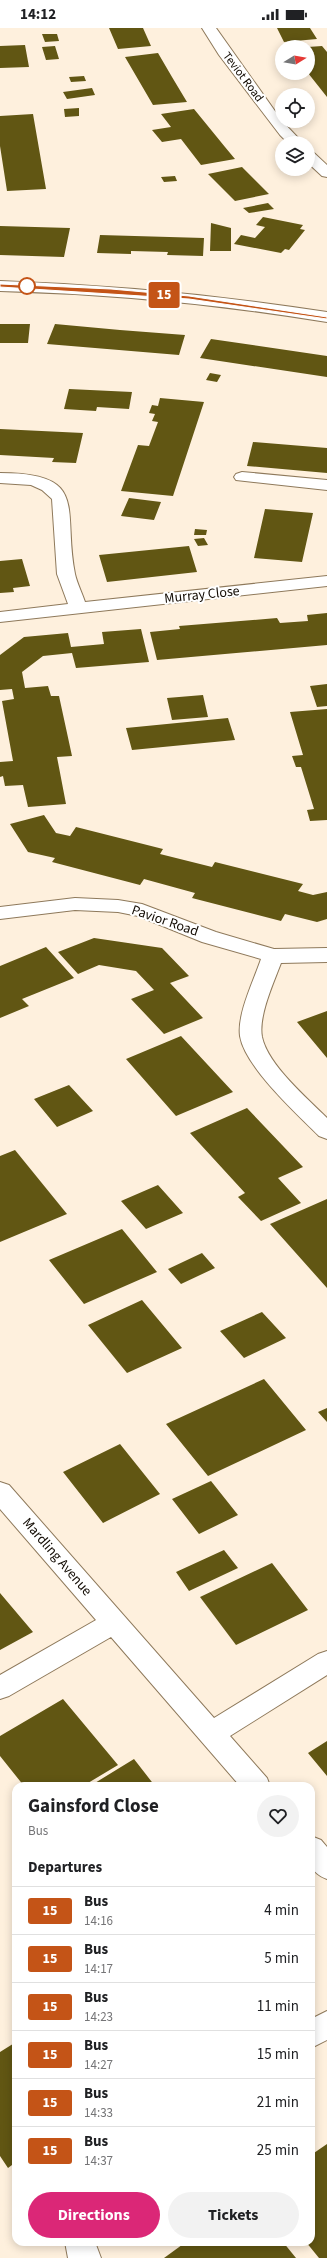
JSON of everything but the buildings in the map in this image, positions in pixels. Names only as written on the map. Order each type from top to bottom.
[{"type":"street","name":"Teviot Road","points":[[209,28],[224,52],[280,126],[289,136]]},
{"type":"street","points":[[315,162],[327,173]]},
{"type":"street","points":[[0,286],[111,291],[189,298],[327,317]]},
{"type":"street","points":[[0,478],[21,478],[41,481],[54,488],[60,499],[66,574],[78,608]]},
{"type":"street","name":"Murray Close","points":[[0,617],[327,581]]},
{"type":"street","name":"Pavior Road","points":[[3,907],[75,904],[124,907],[148,912],[209,937],[273,956],[327,955]]},
{"type":"street","points":[[273,956],[255,1008],[251,1036],[261,1060],[327,1131]]},
{"type":"street","name":"Mardling Avenue","points":[[0,1492],[253,1782]]},
{"type":"street","points":[[0,1688],[114,1622]]},
{"type":"street","points":[[211,1734],[327,1662]]},
{"type":"street","points":[[315,1853],[327,1867]]},
{"type":"street","points":[[315,2032],[327,2024]]},
{"type":"street","points":[[80,2246],[81,2252],[86,2258]]},
{"type":"lane","points":[[242,477],[327,485]]},
{"type":"bus line","name":"15","points":[[0,286],[111,291],[189,298],[264,307],[327,317]]}]
